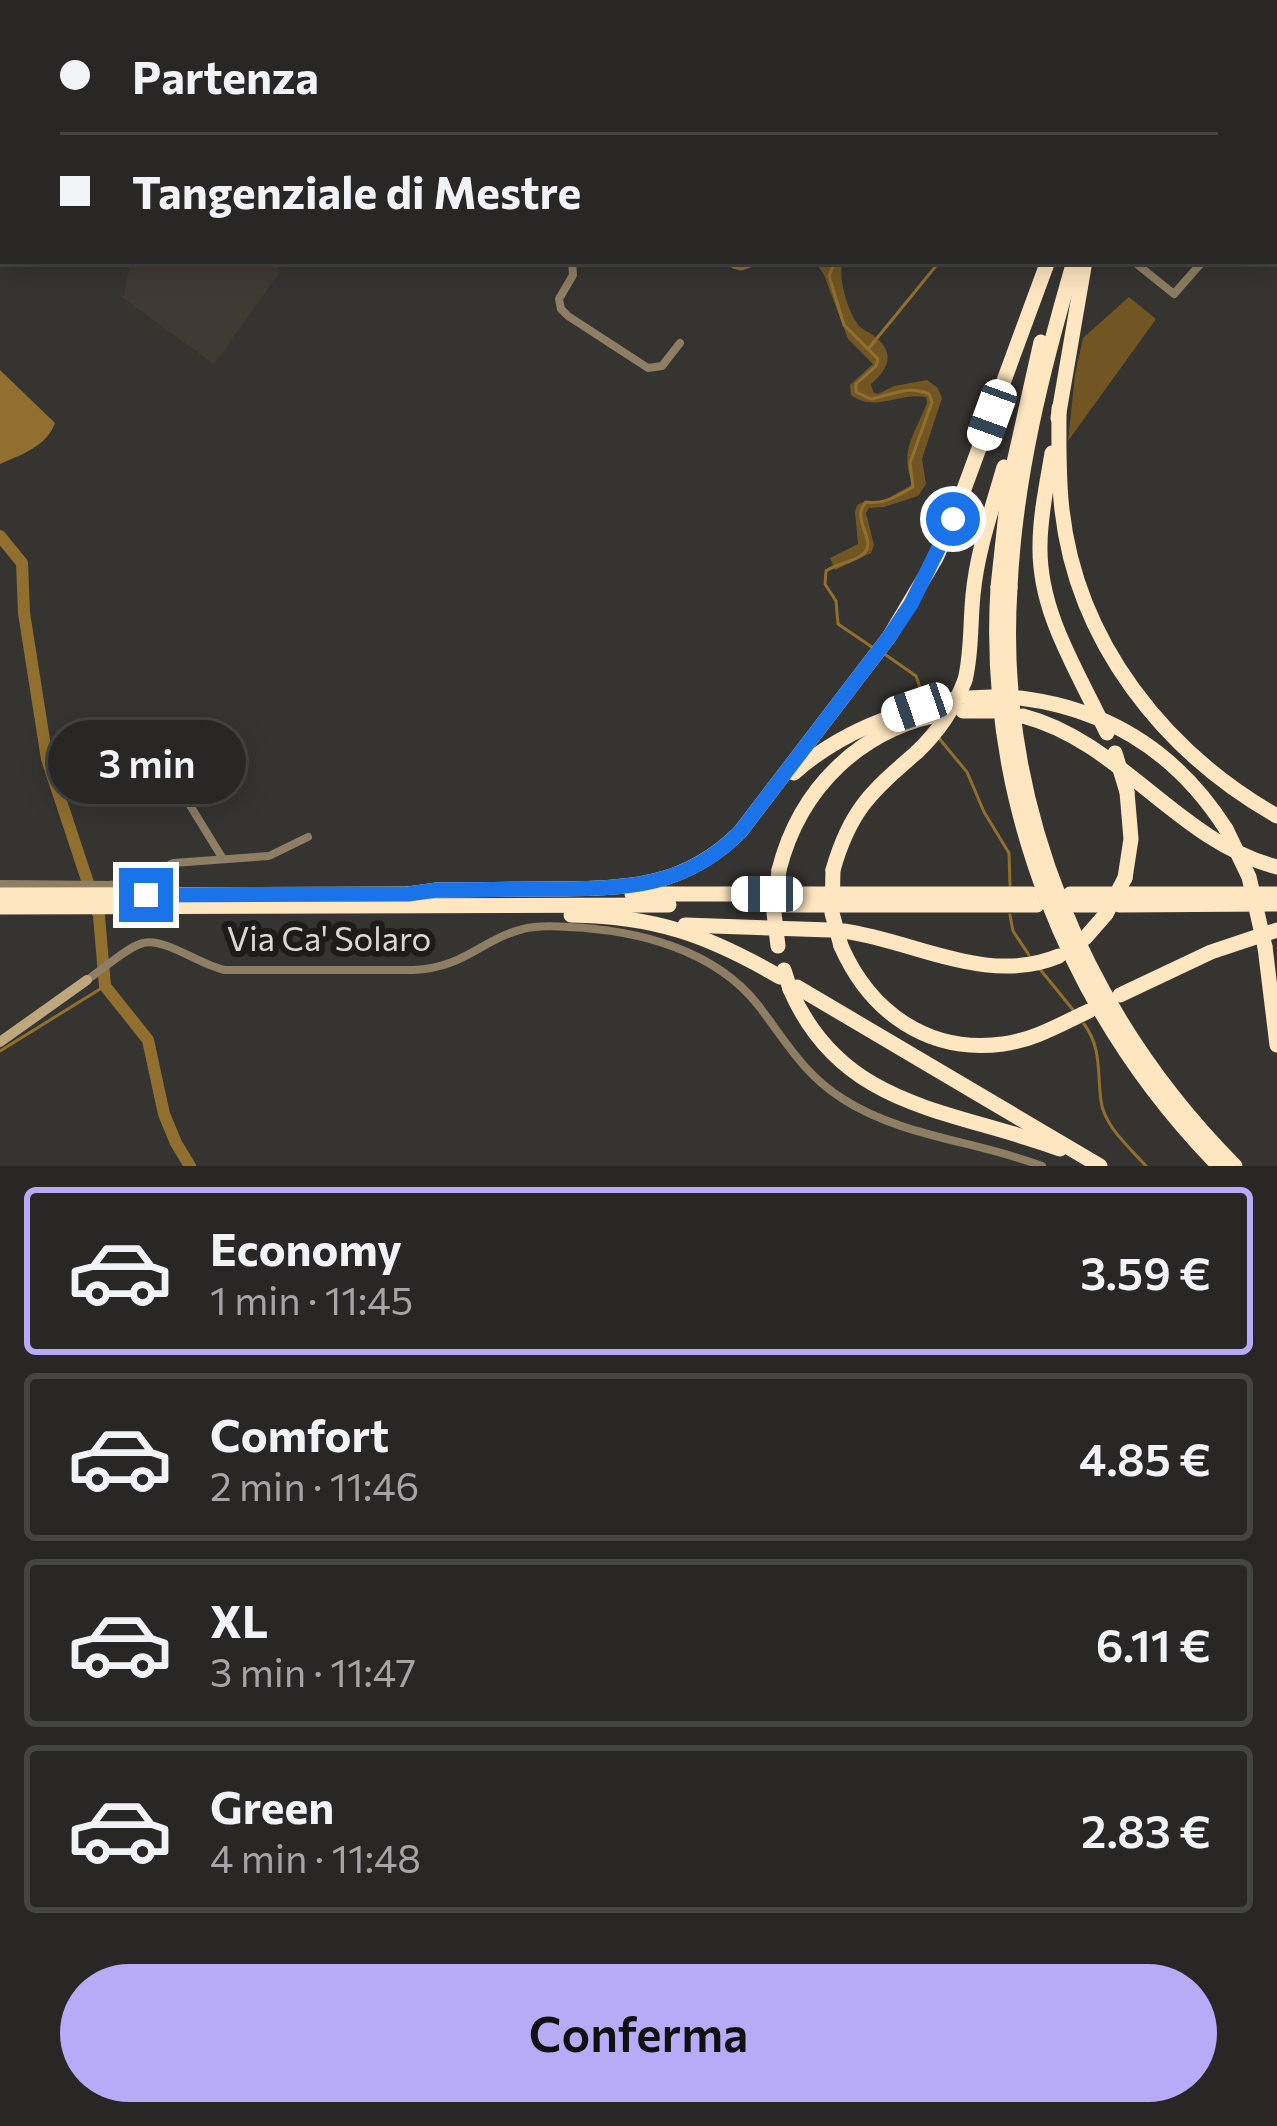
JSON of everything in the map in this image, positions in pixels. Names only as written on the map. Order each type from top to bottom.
[{"type":"highway","points":[[408,894],[629,888],[678,875],[711,857],[740,832],[911,604],[953,519],[1047,264]]},
{"type":"highway","points":[[1064,264],[1004,588],[1018,748],[1032,815],[1060,902],[1097,982],[1142,1057],[1235,1166]]},
{"type":"highway","points":[[1072,264],[1018,418],[979,556],[965,680],[934,736],[870,793],[854,816],[833,870],[832,913],[864,989],[900,1022],[921,1033],[971,1045],[1001,1045],[1028,1039],[1089,1011]]},
{"type":"highway","points":[[1084,264],[1042,508],[1041,570],[1055,625],[1115,753],[1127,793],[1131,838],[1116,898],[1085,938]]},
{"type":"highway","points":[[1027,396],[1009,485],[999,681],[1009,763],[1028,842],[1050,909],[1110,1028],[1161,1101],[1219,1166]]},
{"type":"highway","points":[[1059,408],[1062,514],[1083,598],[1096,628],[1128,683],[1184,749],[1226,784],[1277,816]]},
{"type":"highway","points":[[1020,698],[1076,709],[1138,737],[1183,772],[1226,829],[1249,877],[1265,947],[1277,1045]]},
{"type":"highway","points":[[763,805],[810,759],[871,725],[942,708],[992,704]]},
{"type":"highway","points":[[942,708],[866,743],[829,774],[800,813],[779,870],[775,913],[788,981],[808,1023],[827,1048],[877,1088],[910,1104],[1082,1156]]},
{"type":"highway","points":[[1023,716],[1084,742],[1214,841],[1277,867]]},
{"type":"highway","points":[[0,896],[408,894],[774,900]]},
{"type":"highway","points":[[1072,899],[1277,894]]},
{"type":"highway","points":[[0,907],[69,895]]},
{"type":"highway","points":[[110,896],[167,906],[1034,899]]},
{"type":"highway","points":[[1116,898],[1277,904]]},
{"type":"highway","points":[[167,906],[178,911],[624,917],[903,943],[971,964],[1020,967],[1053,959]]},
{"type":"highway","points":[[658,923],[730,950],[788,981],[1100,1166]]},
{"type":"highway","points":[[1120,995],[1211,952],[1277,930]]},
{"type":"street","points":[[572,264],[573,275],[559,298],[568,316],[648,368],[662,366],[680,344]]},
{"type":"street","points":[[1138,265],[1174,294],[1200,264]]},
{"type":"street","points":[[140,724],[223,859]]},
{"type":"street","points":[[110,896],[173,863],[269,856],[308,837]]},
{"type":"street","points":[[0,884],[69,895]]},
{"type":"street","name":"Via Ca' Solaro","points":[[0,1042],[137,945],[154,942],[225,970],[424,970],[458,962],[529,927],[590,928],[644,937],[701,959],[754,1000],[804,1068],[856,1107],[1042,1166]]},
{"type":"shaded area","points":[[126,264],[274,264],[281,270],[214,364],[119,295],[124,296]]},
{"type":"shaded area","points":[[817,264],[843,264],[851,312],[859,326],[886,349],[887,361],[871,384],[873,392],[927,380],[942,398],[922,459],[926,484],[918,496],[869,508],[871,553],[835,570],[830,558],[858,544],[857,505],[883,501],[910,486],[908,451],[927,403],[926,397],[869,402],[851,395],[850,385],[873,364],[848,339]]},
{"type":"shaded area","points":[[1129,297],[1156,319],[1068,441],[1083,338]]},
{"type":"shaded area","points":[[0,370],[55,423],[40,444],[0,464]]},
{"type":"waterway","points":[[730,264],[741,269],[757,264]]},
{"type":"waterway","points":[[834,264],[829,276],[844,325],[878,359],[856,384],[856,392],[871,399],[914,390],[929,394],[932,402],[910,463],[913,487],[885,501],[866,502],[861,516],[867,549],[826,571],[825,584],[836,601],[838,624],[872,647]]},
{"type":"waterway","points":[[869,348],[938,264]]},
{"type":"waterway","points":[[0,536],[22,563],[24,613],[47,759],[99,916],[105,986],[148,1040],[164,1114],[190,1166]]},
{"type":"waterway","points":[[886,655],[916,676],[924,699]]},
{"type":"waterway","points":[[937,736],[967,772],[1009,853],[1010,885]]},
{"type":"waterway","points":[[1010,915],[1013,931],[1029,955]]},
{"type":"waterway","points":[[1039,968],[1074,1011]]},
{"type":"waterway","points":[[0,1051],[105,986]]},
{"type":"waterway","points":[[1084,1024],[1096,1051],[1103,1110],[1146,1166]]},
{"type":"route","points":[[146,895],[629,888],[690,870],[740,832],[889,637],[936,558],[953,519]]}]
